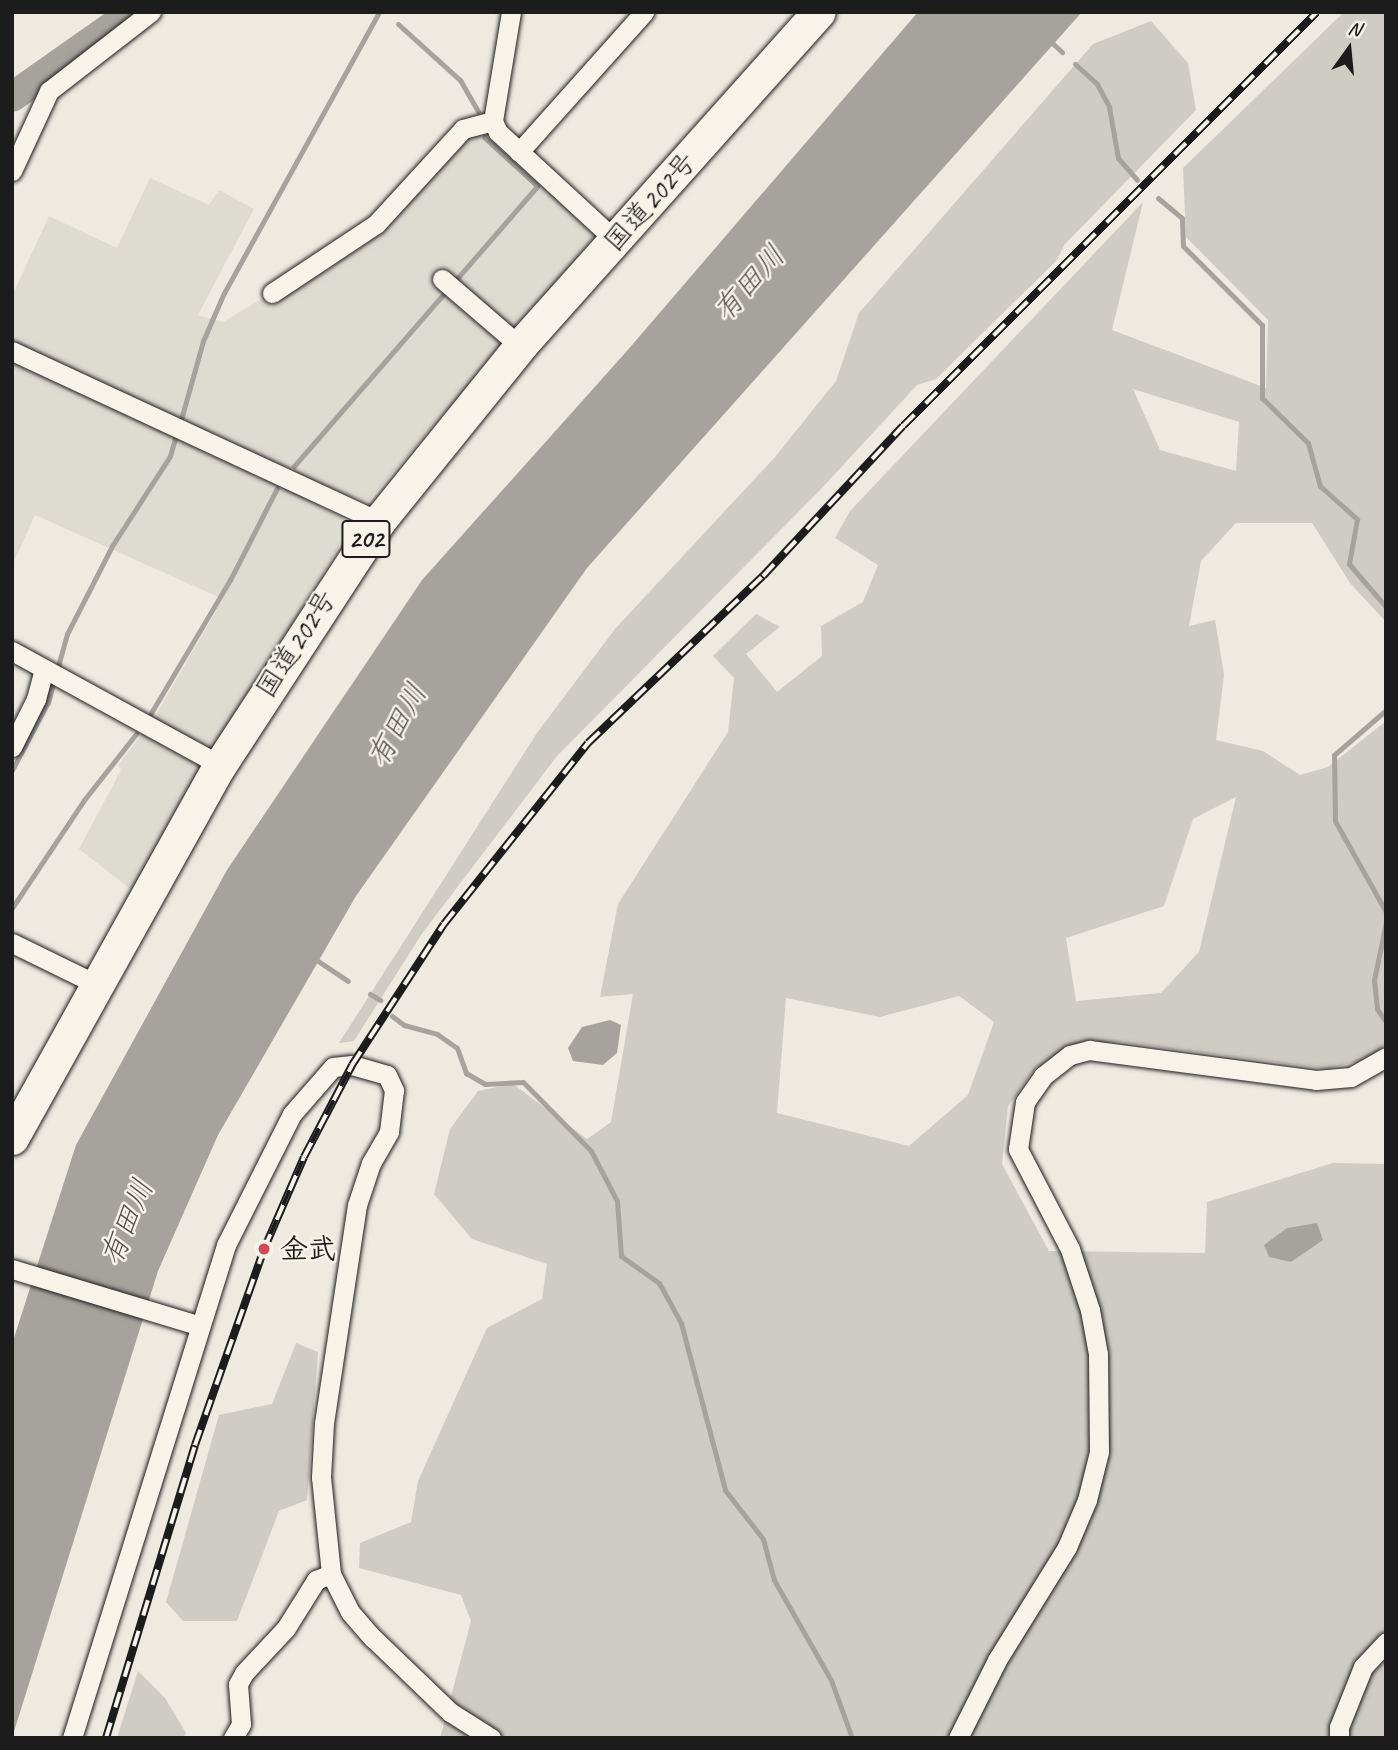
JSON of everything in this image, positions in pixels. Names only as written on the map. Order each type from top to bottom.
[{"type":"highway","name":"国道202号","points":[[12,1138],[220,765],[379,521],[520,346],[819,12]]},
{"type":"street","points":[[12,171],[49,91],[151,12]]},
{"type":"street","points":[[511,12],[493,121],[498,132],[616,241]]},
{"type":"street","points":[[520,152],[644,12]]},
{"type":"street","points":[[272,293],[376,224],[463,129],[493,121]]},
{"type":"street","points":[[448,284],[520,346]]},
{"type":"street","points":[[12,351],[379,521]]},
{"type":"street","points":[[12,651],[220,765]]},
{"type":"street","points":[[12,747],[36,699],[44,668]]},
{"type":"street","points":[[12,943],[96,984]]},
{"type":"street","points":[[958,1738],[997,1660],[1067,1547],[1087,1500],[1099,1452],[1098,1354],[1090,1310],[1070,1249],[1018,1149],[1025,1102],[1043,1076],[1070,1055],[1089,1050],[1316,1080],[1351,1077],[1386,1057]]},
{"type":"street","points":[[72,1738],[198,1325],[226,1245],[292,1114],[313,1085],[333,1067],[352,1065],[387,1075],[394,1090],[390,1132],[371,1163],[357,1205],[324,1423],[321,1477],[331,1574],[350,1612],[373,1638],[450,1712],[491,1738]]},
{"type":"street","points":[[12,1269],[198,1325]]},
{"type":"street","points":[[233,1738],[241,1724],[238,1684],[244,1673],[286,1628],[316,1580],[331,1574]]},
{"type":"street","points":[[1339,1738],[1339,1727],[1363,1667],[1386,1642]]},
{"type":"shaded area","points":[[1344,12],[1386,12],[1386,622],[1350,583],[1312,523],[1236,523],[1201,561],[1189,626],[1215,620],[1224,675],[1216,740],[1263,751],[1300,775],[1328,767],[1386,721],[1386,1043],[1372,1058],[1327,1069],[1121,1042],[1076,1044],[1035,1069],[1008,1106],[1002,1164],[1049,1251],[1205,1253],[1207,1202],[1333,1163],[1386,1164],[1386,1738],[440,1738],[471,1621],[461,1595],[359,1568],[360,1543],[411,1522],[418,1481],[487,1328],[542,1299],[547,1264],[472,1239],[434,1194],[450,1129],[478,1091],[513,1084],[587,1139],[611,1122],[633,994],[600,997],[618,904],[728,732],[734,678],[713,656],[756,614],[780,627],[746,654],[777,692],[822,656],[821,626],[863,602],[878,565],[835,538],[850,511],[1143,202],[1112,330],[1266,388],[1268,320],[1186,237],[1183,168]],"holes":[[[1133,389],[1239,422],[1236,471],[1160,450]],[[1236,797],[1199,952],[1161,993],[1076,1001],[1066,938],[1164,906],[1193,819]],[[959,996],[994,1022],[968,1095],[909,1146],[777,1113],[786,998],[880,1017]]]},
{"type":"shaded area","points":[[1151,21],[1188,63],[1196,110],[1065,244],[1056,261],[936,379],[917,385],[822,488],[557,756],[421,935],[354,1041],[339,1043],[537,733],[615,629],[775,457],[836,381],[859,313],[1093,44]]},
{"type":"shaded area","points":[[477,133],[531,185],[545,187],[598,236],[368,501],[346,495],[12,343],[12,296],[49,216],[117,248],[150,178],[209,205],[219,190],[254,209],[198,315],[223,322],[377,230],[465,134]]},
{"type":"shaded area","points":[[12,357],[270,478],[352,524],[133,891],[79,849],[121,770],[118,765],[153,720],[223,599],[35,515],[12,566]]},
{"type":"shaded area","points":[[296,1343],[318,1352],[307,1500],[279,1511],[237,1621],[183,1621],[166,1602],[219,1415],[272,1404]]},
{"type":"shaded area","points":[[138,1671],[165,1698],[186,1733],[183,1738],[117,1738]]},
{"type":"water","name":"有田川","points":[[918,12],[1082,12],[587,568],[356,896],[218,1135],[158,1271],[12,1738],[12,1344],[76,1145],[227,870],[422,580],[626,352]]},
{"type":"water","points":[[610,1020],[621,1025],[617,1053],[603,1065],[573,1061],[568,1048],[582,1027]]},
{"type":"water","points":[[1317,1223],[1323,1240],[1291,1262],[1269,1257],[1264,1245],[1287,1228]]},
{"type":"waterway","points":[[12,97],[133,12]]},
{"type":"waterway","points":[[180,423],[203,341],[224,293],[379,12]]},
{"type":"waterway","points":[[398,24],[460,80],[478,111]]},
{"type":"waterway","points":[[1049,40],[1062,52]]},
{"type":"waterway","points":[[1075,64],[1097,84],[1109,107],[1118,158],[1137,180]]},
{"type":"waterway","points":[[294,466],[537,186],[484,137]]},
{"type":"waterway","points":[[1158,198],[1182,218],[1183,246],[1262,325],[1262,398],[1308,443],[1320,486],[1357,519],[1349,564],[1386,607]]},
{"type":"waterway","points":[[12,770],[48,702],[67,634],[112,546],[170,456],[177,432]]},
{"type":"waterway","points":[[148,718],[230,580],[277,488]]},
{"type":"waterway","points":[[1386,710],[1334,755],[1335,821],[1386,912]]},
{"type":"waterway","points":[[12,908],[84,800],[136,734]]},
{"type":"waterway","points":[[1386,922],[1374,980],[1377,1009],[1386,1022]]},
{"type":"waterway","points":[[312,957],[348,981]]},
{"type":"waterway","points":[[370,994],[380,1000]]},
{"type":"waterway","points":[[392,1016],[404,1025],[437,1034],[457,1048],[466,1073],[485,1084],[523,1082],[591,1151],[617,1201],[621,1256],[659,1283],[681,1323],[725,1490],[763,1539],[774,1580],[831,1680],[852,1738]]},
{"type":"railway","points":[[106,1738],[195,1445],[264,1249],[304,1157],[352,1065],[444,924],[588,743],[763,576],[903,426],[1317,12]]},
{"type":"place","name":"金武","points":[[264,1249]]}]
